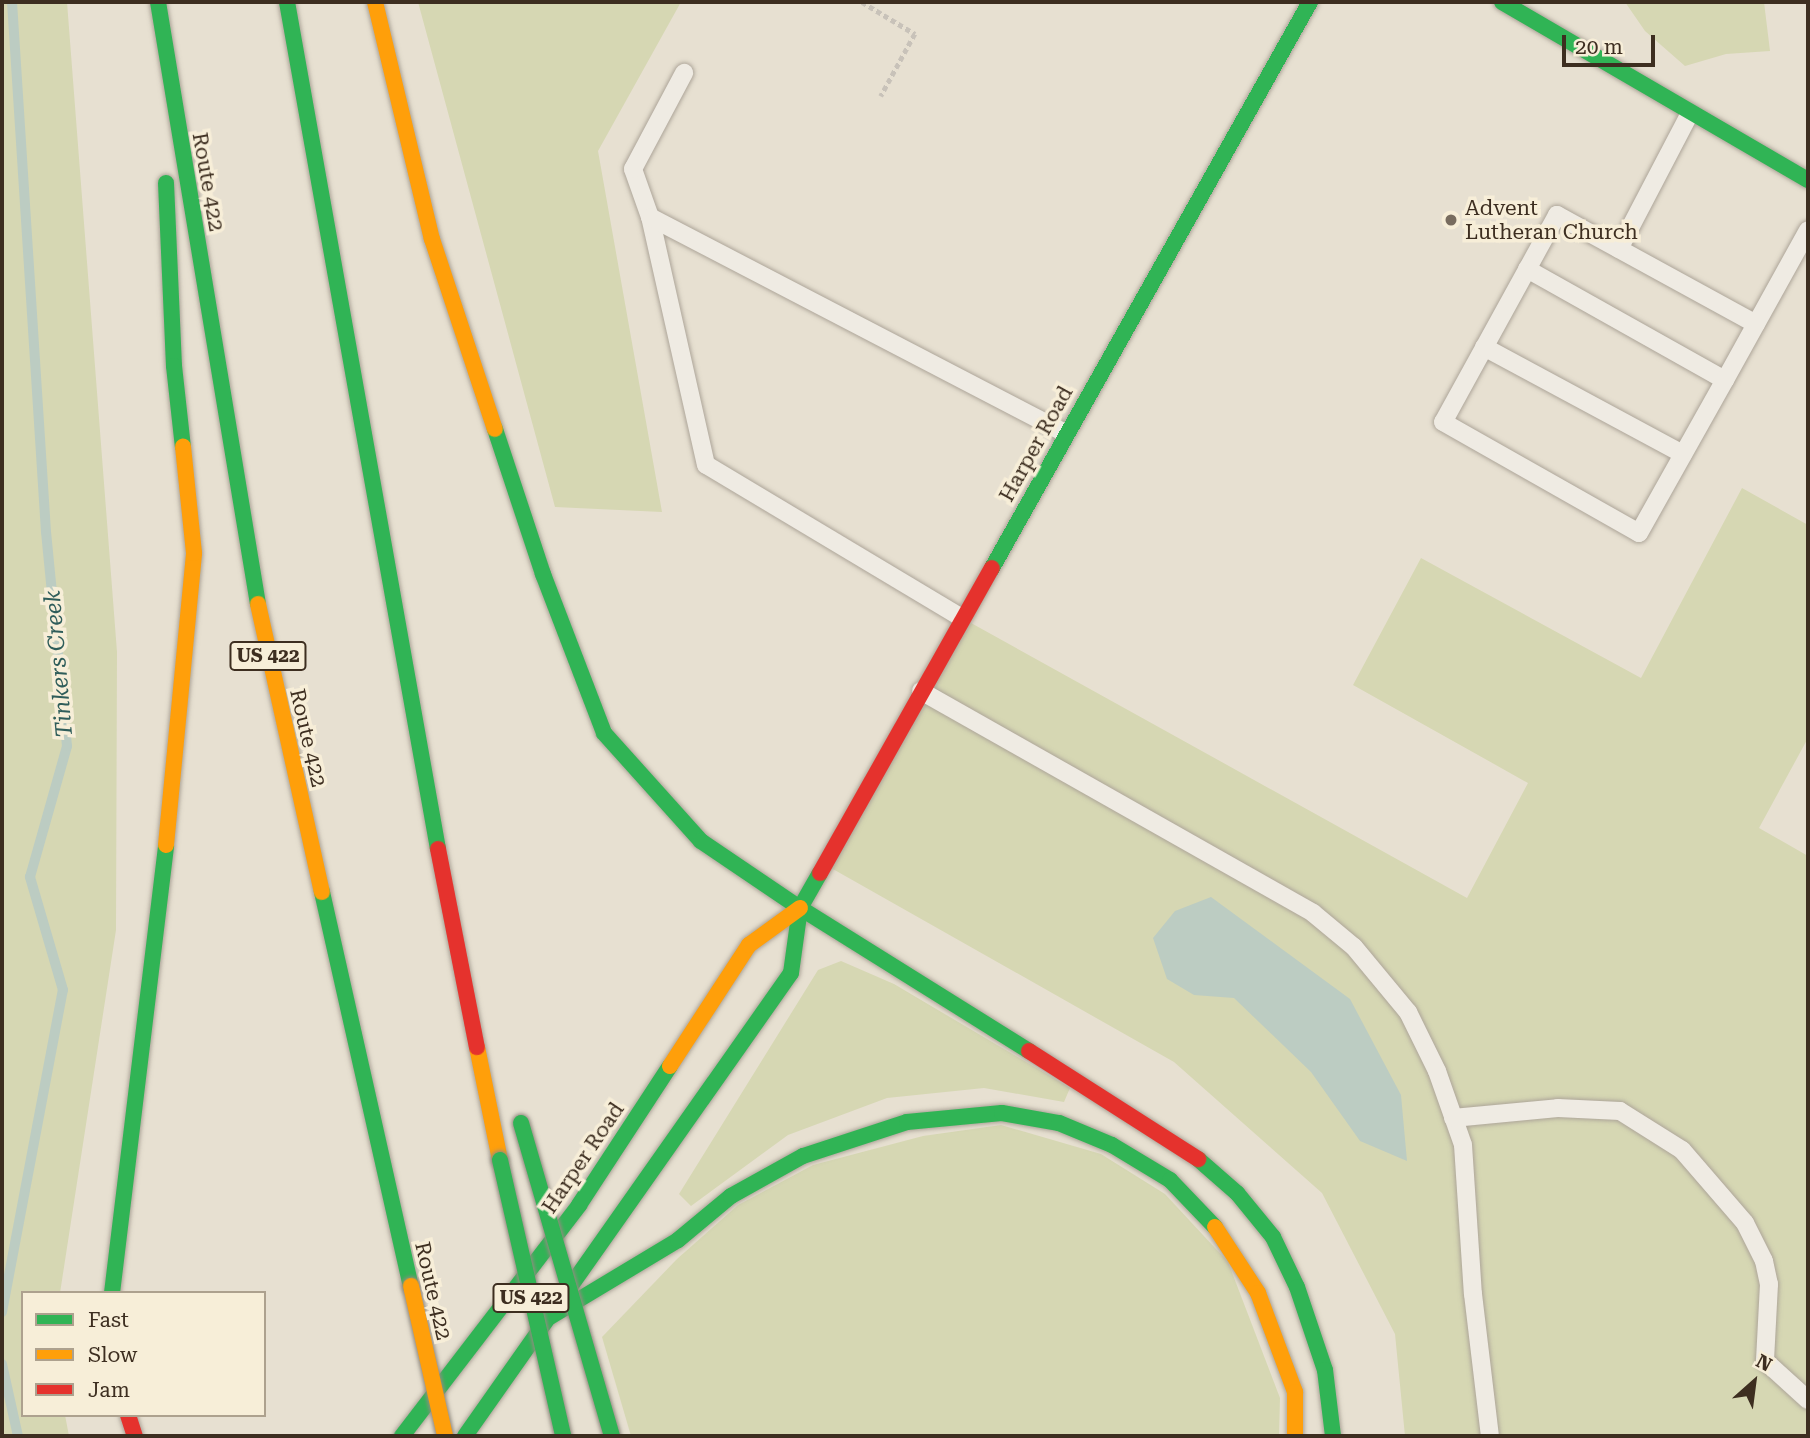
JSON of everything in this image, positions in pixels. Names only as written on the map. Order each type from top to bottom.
[{"type":"main road","name":"Route 422","points":[[158,2],[262,630],[444,1436]]},
{"type":"main road","name":"US 422","points":[[287,2],[452,925],[500,1160],[563,1436]]},
{"type":"main road","points":[[375,2],[432,239],[543,574],[604,733],[701,841],[800,908],[1185,1148],[1237,1193],[1273,1237],[1297,1287],[1325,1370],[1333,1436]]},
{"type":"main road","name":"Harper Road","points":[[465,1436],[791,973],[800,908],[1310,2]]},
{"type":"main road","points":[[1502,2],[1808,180]]},
{"type":"main road","points":[[159,20],[164,144]]},
{"type":"main road","points":[[112,1291],[175,766],[194,553],[174,366],[166,172]]},
{"type":"main road","name":"Harper Road","points":[[402,1436],[579,1205],[749,945],[800,908]]},
{"type":"main road","points":[[452,925],[494,1044]]},
{"type":"main road","points":[[550,1317],[678,1240],[731,1196],[803,1156],[907,1122],[1002,1113],[1059,1123],[1112,1145],[1170,1180],[1215,1226],[1258,1293],[1295,1392],[1295,1436]]},
{"type":"main road","points":[[519,1116],[612,1436]]},
{"type":"main road","points":[[129,1417],[135,1436]]},
{"type":"lane","points":[[684,73],[633,169],[650,217],[706,466],[962,618]]},
{"type":"lane","points":[[1619,249],[1690,113]]},
{"type":"lane","points":[[1756,324],[1557,215],[1443,422],[1639,533],[1684,454],[1725,380],[1756,324],[1808,230]]},
{"type":"lane","points":[[650,217],[1066,434]]},
{"type":"lane","points":[[1527,269],[1725,380]]},
{"type":"lane","points":[[1484,347],[1684,454]]},
{"type":"lane","points":[[921,691],[1313,913],[1354,947],[1408,1012],[1437,1071],[1463,1145],[1474,1294],[1490,1436]]},
{"type":"lane","points":[[1453,1118],[1558,1108],[1620,1111],[1682,1150],[1745,1223],[1764,1261],[1769,1284],[1765,1361],[1808,1400]]},
{"type":"path","points":[[862,2],[915,34],[881,96]]},
{"type":"green space","points":[[2,2],[67,2],[117,652],[116,930],[60,1291],[21,1291],[21,1417],[65,1417],[69,1436],[2,1436]]},
{"type":"green space","points":[[418,2],[681,2],[598,151],[662,512],[555,507]]},
{"type":"green space","points":[[1625,2],[1764,2],[1770,51],[1726,54],[1685,66],[1645,31]]},
{"type":"green space","points":[[1742,488],[1808,525],[1808,738],[1759,828],[1808,856],[1808,1436],[1405,1436],[1395,1334],[1322,1193],[1174,1062],[824,864],[962,618],[1467,898],[1528,783],[1353,685],[1421,558],[1641,678]]},
{"type":"green space","points":[[841,961],[894,984],[1070,1088],[1064,1102],[984,1088],[887,1098],[788,1135],[691,1206],[679,1194],[818,970]]},
{"type":"green space","points":[[1001,1125],[1101,1154],[1165,1194],[1228,1262],[1280,1398],[1279,1436],[631,1436],[602,1337],[677,1259],[738,1205],[813,1165],[923,1136]]},
{"type":"shaded area","points":[[1211,897],[1350,999],[1401,1095],[1407,1161],[1360,1141],[1311,1072],[1234,998],[1194,995],[1167,979],[1153,938],[1175,911]]},
{"type":"waterway","name":"Tinkers Creek","points":[[2,1312],[63,990],[30,877],[67,746],[46,532],[12,2]]},
{"type":"waterway","name":"Tinkers Creek","points":[[2,1364],[18,1436]]},
{"type":"traffic: fast","points":[[158,2],[258,604]]},
{"type":"traffic: fast","points":[[287,2],[438,849]]},
{"type":"traffic: fast","points":[[992,568],[1310,2]]},
{"type":"traffic: fast","points":[[1502,2],[1808,180]]},
{"type":"traffic: fast","points":[[166,183],[174,366],[183,447]]},
{"type":"traffic: fast","points":[[495,429],[543,574],[604,733],[701,841],[800,908],[1029,1051]]},
{"type":"traffic: fast","points":[[112,1291],[166,845]]},
{"type":"traffic: fast","points":[[465,1436],[791,973],[800,908],[820,873]]},
{"type":"traffic: fast","points":[[322,892],[411,1286]]},
{"type":"traffic: fast","points":[[402,1436],[579,1205],[670,1066]]},
{"type":"traffic: fast","points":[[550,1317],[678,1240],[731,1196],[803,1156],[907,1122],[1002,1113],[1059,1123],[1112,1145],[1170,1180],[1215,1227]]},
{"type":"traffic: fast","points":[[521,1123],[612,1436]]},
{"type":"traffic: fast","points":[[1198,1159],[1237,1193],[1273,1237],[1297,1287],[1325,1370],[1333,1436]]},
{"type":"traffic: fast","points":[[500,1160],[563,1436]]},
{"type":"traffic: slow","points":[[375,2],[432,239],[495,429]]},
{"type":"traffic: slow","points":[[166,845],[194,553],[183,447]]},
{"type":"traffic: slow","points":[[258,604],[322,892]]},
{"type":"traffic: slow","points":[[670,1066],[749,945],[800,908]]},
{"type":"traffic: slow","points":[[477,1047],[500,1160]]},
{"type":"traffic: slow","points":[[1215,1227],[1258,1293],[1295,1392],[1295,1436]]},
{"type":"traffic: slow","points":[[411,1286],[445,1436]]},
{"type":"traffic: jam","points":[[820,873],[992,568]]},
{"type":"traffic: jam","points":[[438,849],[477,1047]]},
{"type":"traffic: jam","points":[[1029,1051],[1198,1159]]},
{"type":"traffic: jam","points":[[129,1417],[135,1436]]},
{"type":"place","name":"Advent Lutheran Church","points":[[1451,220]]}]
